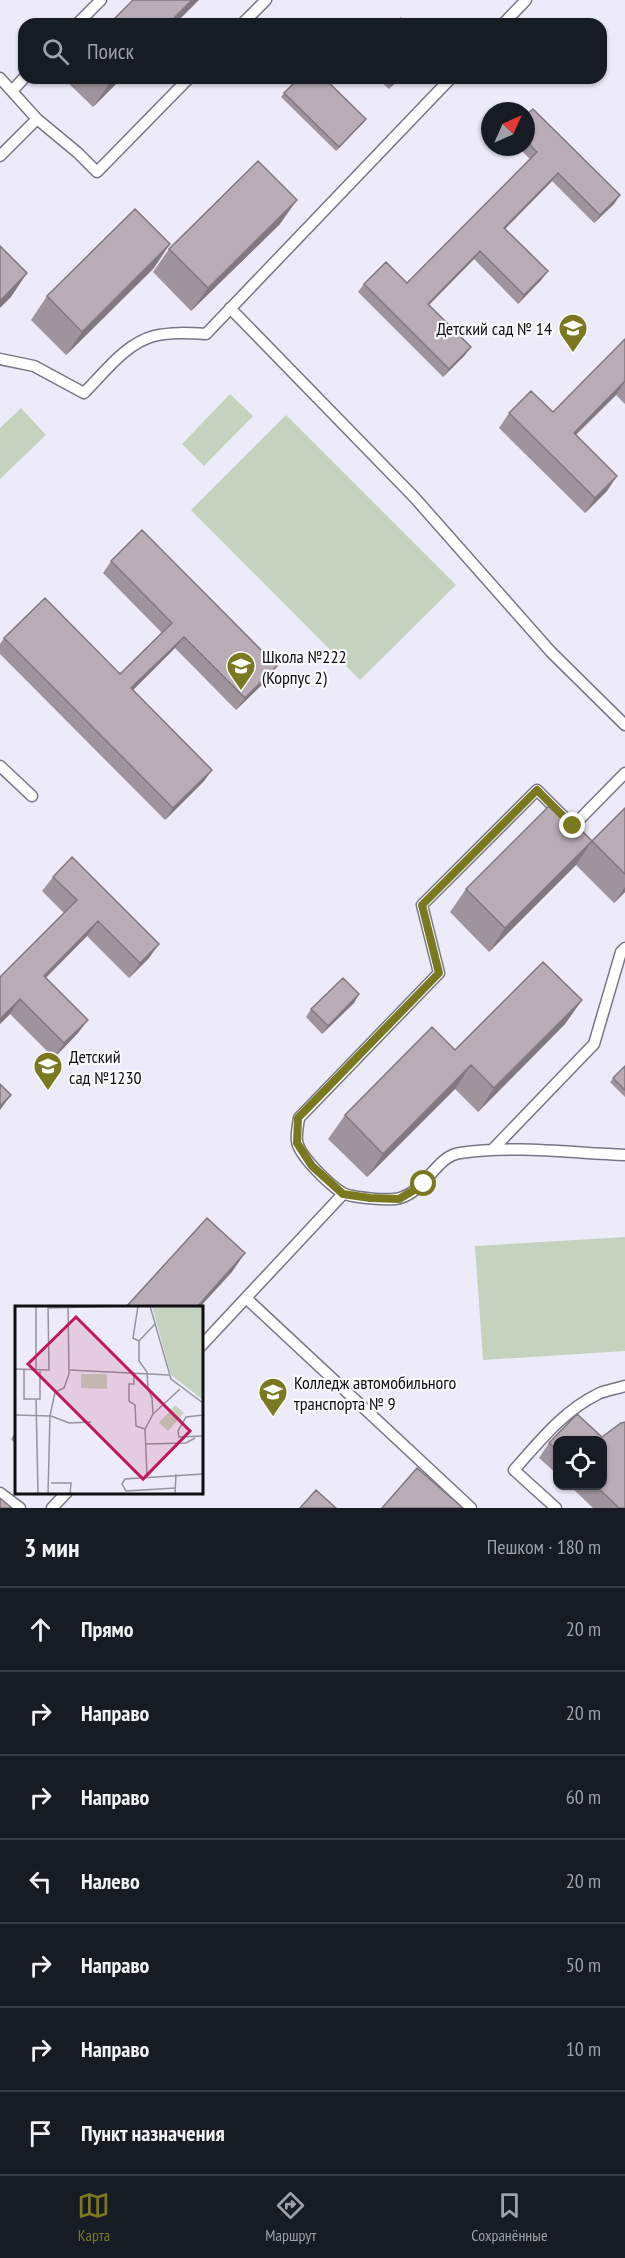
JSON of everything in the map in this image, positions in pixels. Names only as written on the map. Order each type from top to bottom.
[{"type":"lane","points":[[83,18],[101,0]]},
{"type":"lane","points":[[248,18],[266,0]]},
{"type":"lane","points":[[509,18],[526,0]]},
{"type":"lane","points":[[0,78],[37,119],[97,172],[183,84]]},
{"type":"lane","points":[[12,91],[18,84]]},
{"type":"lane","points":[[0,359],[34,366],[84,393],[128,350],[152,337],[175,333],[206,334],[445,84]]},
{"type":"lane","points":[[0,156],[37,119]]},
{"type":"lane","points":[[230,309],[414,497],[551,652],[625,725]]},
{"type":"lane","points":[[0,766],[32,796]]},
{"type":"lane","points":[[625,773],[573,826],[537,790],[422,905],[439,973],[298,1118],[297,1143],[312,1166],[343,1194],[370,1198],[399,1199],[424,1184],[442,1161],[456,1153],[493,1149],[625,1155]]},
{"type":"lane","points":[[493,1149],[594,1044],[621,952],[625,948]]},
{"type":"lane","points":[[202,1345],[343,1194]]},
{"type":"lane","points":[[246,1298],[471,1508]]},
{"type":"lane","points":[[556,1508],[514,1470],[551,1429],[571,1411],[599,1393],[625,1386]]},
{"type":"lane","points":[[0,1493],[20,1508]]},
{"type":"lane","points":[[52,1508],[65,1493]]},
{"type":"green space","points":[[230,394],[253,416],[204,466],[182,444]]},
{"type":"green space","points":[[21,408],[46,435],[0,479],[0,428]]},
{"type":"green space","points":[[286,415],[456,585],[360,680],[191,510]]},
{"type":"green space","points":[[625,1237],[625,1351],[483,1360],[475,1246]]},
{"type":"building","points":[[133,0],[192,0],[174,18],[115,18]]},
{"type":"building","points":[[293,84],[330,84],[366,119],[339,147],[284,93]]},
{"type":"building","points":[[535,111],[620,195],[600,215],[558,173],[504,228],[548,271],[524,295],[480,251],[428,304],[471,347],[449,369],[364,284],[386,262],[407,283],[537,152],[535,150]]},
{"type":"building","points":[[258,161],[297,200],[208,288],[169,249]]},
{"type":"building","points":[[135,209],[170,244],[82,332],[47,296]]},
{"type":"building","points":[[0,246],[27,273],[0,301]]},
{"type":"building","points":[[625,339],[625,381],[574,433],[617,476],[595,498],[509,413],[531,391],[553,412]]},
{"type":"building","points":[[142,530],[277,666],[245,698],[184,637],[131,688],[212,770],[173,808],[4,638],[45,598],[120,674],[172,623],[111,561]]},
{"type":"building","points":[[553,802],[592,841],[505,928],[466,889]]},
{"type":"building","points":[[625,808],[625,874],[592,841]]},
{"type":"building","points":[[72,857],[159,944],[140,963],[98,921],[44,976],[88,1020],[64,1043],[20,999],[0,1019],[0,977],[77,900],[53,877]]},
{"type":"building","points":[[543,962],[582,1000],[494,1088],[471,1065],[383,1154],[345,1115],[432,1027],[455,1050]]},
{"type":"building","points":[[343,978],[359,994],[328,1026],[311,1009]]},
{"type":"building","points":[[625,1066],[625,1090],[613,1078]]},
{"type":"building","points":[[0,1084],[11,1095],[0,1106]]},
{"type":"building","points":[[207,1218],[245,1253],[198,1306],[127,1306]]},
{"type":"building","points":[[577,1414],[601,1436],[556,1436]]},
{"type":"building","points":[[625,1422],[625,1508],[619,1508],[600,1490],[607,1490],[607,1436],[603,1436]]},
{"type":"building","points":[[417,1468],[463,1508],[382,1508]]},
{"type":"building","points":[[316,1490],[336,1508],[300,1508]]},
{"type":"building","points":[[0,1498],[12,1508],[0,1508]]},
{"type":"place","name":"Детский сад № 14","points":[[573,354]]},
{"type":"place","name":"Школа №222 (Корпус 2)","points":[[241,692]]},
{"type":"place","name":"Детский сад №1230","points":[[48,1092]]},
{"type":"place","name":"Колледж автомобильного транспорта № 9","points":[[273,1418]]},
{"type":"route","points":[[424,1184],[399,1199],[343,1194],[312,1166],[297,1143],[298,1118],[439,973],[422,905],[537,790],[573,826]]}]
